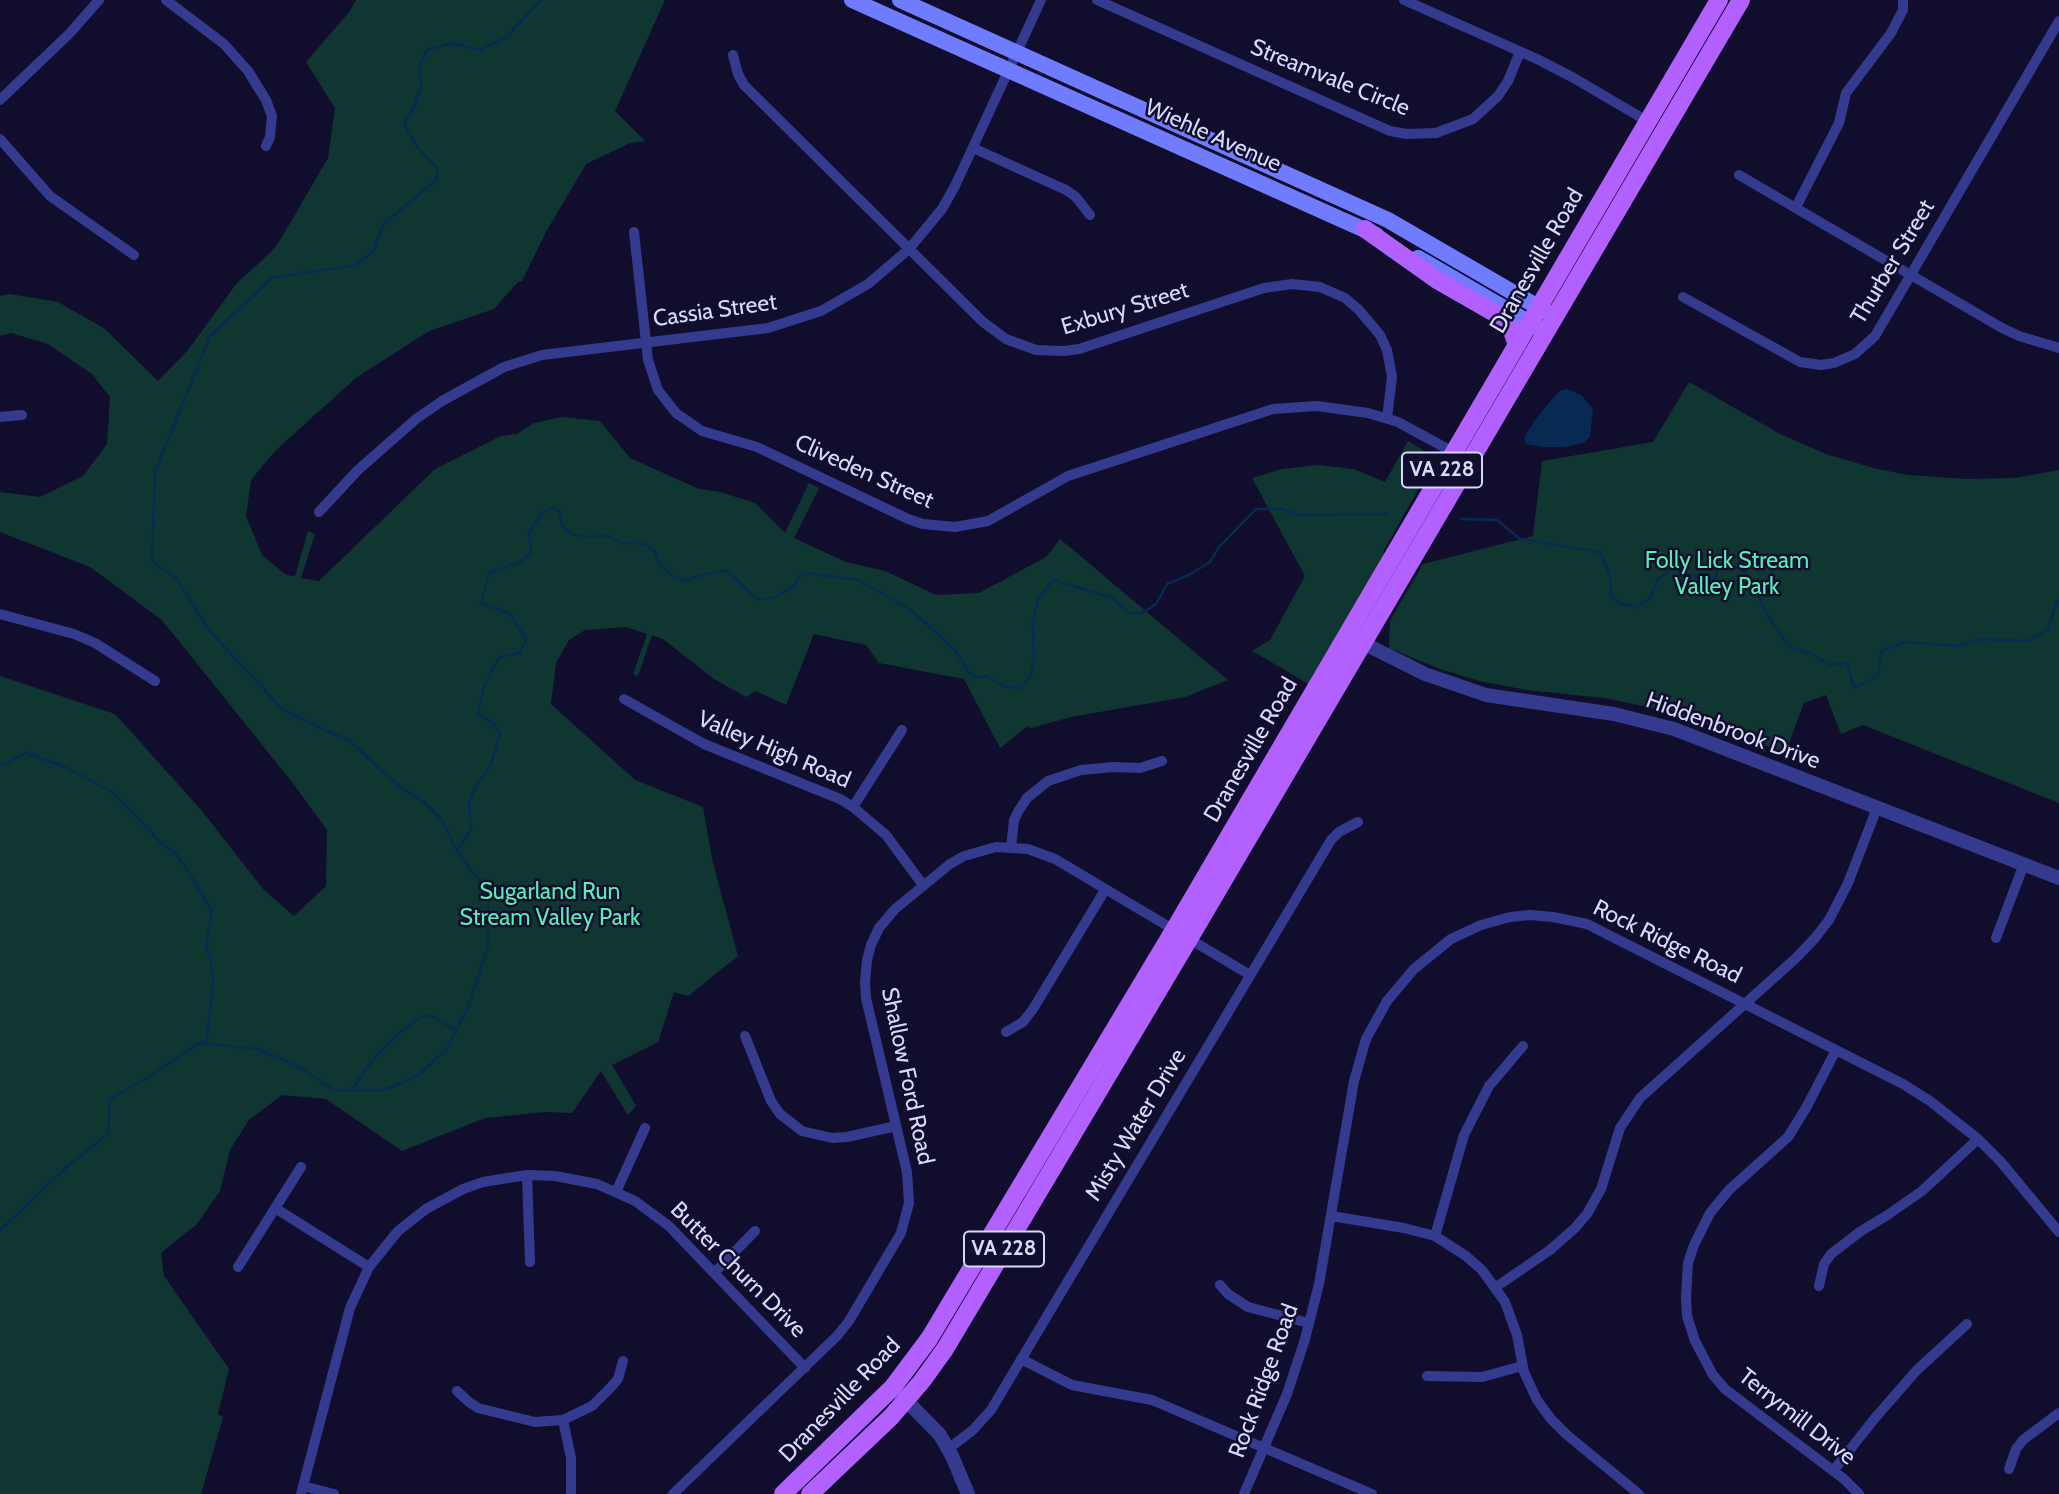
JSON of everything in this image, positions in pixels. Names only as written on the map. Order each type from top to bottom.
[{"type":"main road","name":"Wiehle Avenue","points":[[852,0],[1365,229],[1546,333]]},
{"type":"main road","name":"Wiehle Avenue","points":[[900,0],[1388,220],[1556,317]]},
{"type":"main road","name":"Dranesville Road","points":[[1355,639],[1453,452],[1719,0]]},
{"type":"main road","name":"Dranesville Road","points":[[810,1494],[900,1394],[929,1339],[1182,934],[1355,639],[1556,317],[1741,0]]},
{"type":"main road","points":[[1365,229],[1437,280],[1498,315],[1511,328],[1517,345]]},
{"type":"main road","name":"Dranesville Road","points":[[783,1494],[900,1394]]},
{"type":"street","points":[[0,100],[99,0]]},
{"type":"street","points":[[166,0],[224,44],[248,71],[266,100],[272,116],[270,137],[266,146]]},
{"type":"street","name":"Cassia Street","points":[[319,512],[358,470],[416,419],[442,401],[504,367],[542,355],[748,332],[794,321],[844,299],[889,268],[909,249],[942,209],[1010,71],[1041,0]]},
{"type":"street","name":"Streamvale Circle","points":[[1097,0],[1390,131],[1407,134],[1436,134],[1473,119],[1499,96],[1520,52]]},
{"type":"street","points":[[1404,0],[1572,76],[1647,121]]},
{"type":"street","points":[[1796,207],[1839,123],[1846,93],[1891,33],[1903,10],[1903,0]]},
{"type":"street","name":"Thurber Street","points":[[1683,297],[1787,358],[1808,364],[1821,365],[1847,358],[1866,346],[1875,336],[2059,21]]},
{"type":"street","name":"Exbury Street","points":[[733,55],[737,74],[744,85],[993,331],[1021,346],[1049,352],[1079,349],[1275,285],[1303,284],[1331,291],[1345,298],[1365,316],[1380,335],[1387,349],[1392,377],[1387,418]]},
{"type":"street","points":[[0,139],[50,196],[134,255]]},
{"type":"street","points":[[973,148],[1066,190],[1076,197],[1090,215]]},
{"type":"street","points":[[1739,176],[2002,328],[2059,348]]},
{"type":"street","name":"Cliveden Street","points":[[634,232],[650,368],[658,390],[676,413],[716,437],[757,447],[908,519],[939,527],[988,521],[1068,476],[1273,409],[1340,407],[1387,418],[1453,452]]},
{"type":"street","points":[[0,417],[22,415]]},
{"type":"street","points":[[0,614],[74,634],[95,643],[155,681]]},
{"type":"street","name":"Hiddenbrook Drive","points":[[1355,639],[1425,674],[1486,695],[1614,714],[1674,729],[2059,878]]},
{"type":"street","name":"Valley High Road","points":[[624,699],[704,744],[840,799],[853,807],[886,835],[923,885]]},
{"type":"street","points":[[853,807],[902,730]]},
{"type":"street","points":[[1011,847],[1012,828],[1018,810],[1048,781],[1081,770],[1140,768],[1162,761]]},
{"type":"street","points":[[1496,1287],[1550,1250],[1587,1214],[1601,1189],[1617,1137],[1634,1105],[1648,1089],[1796,958],[1829,920],[1848,883],[1877,808]]},
{"type":"street","name":"Misty Water Drive","points":[[948,1450],[985,1419],[1331,840],[1339,832],[1358,822]]},
{"type":"street","name":"Shallow Ford Road","points":[[673,1494],[838,1336],[901,1233],[909,1188],[866,998],[865,971],[871,945],[879,928],[895,909],[964,856],[988,849],[1028,849],[1055,859],[1250,975]]},
{"type":"street","points":[[1996,938],[2024,864]]},
{"type":"street","points":[[1006,1032],[1023,1022],[1034,1009],[1105,890]]},
{"type":"street","name":"Rock Ridge Road","points":[[1244,1494],[1287,1394],[1309,1323],[1354,1081],[1366,1040],[1387,1000],[1414,969],[1430,954],[1462,933],[1480,925],[1510,917],[1541,916],[1573,920],[1600,930],[1903,1084],[1930,1101],[1978,1139],[2001,1162],[2059,1232]]},
{"type":"street","points":[[745,1036],[771,1101],[780,1114],[802,1131],[832,1138],[847,1138],[896,1126]]},
{"type":"street","points":[[1435,1236],[1454,1164],[1468,1125],[1489,1086],[1523,1046]]},
{"type":"street","name":"Terrymill Drive","points":[[1836,1050],[1788,1137],[1729,1190],[1710,1213],[1697,1237],[1688,1263],[1686,1297],[1687,1316],[1695,1342],[1713,1375],[1738,1400],[1833,1471],[1859,1494]]},
{"type":"street","points":[[617,1192],[645,1128]]},
{"type":"street","points":[[1819,1286],[1824,1264],[1831,1254],[1922,1191],[1978,1139]]},
{"type":"street","points":[[238,1267],[301,1167]]},
{"type":"street","points":[[527,1175],[530,1262]]},
{"type":"street","name":"Butter Churn Drive","points":[[302,1490],[350,1308],[369,1267],[398,1231],[435,1203],[483,1182],[527,1175],[555,1175],[617,1192],[653,1212],[805,1368]]},
{"type":"street","points":[[275,1208],[369,1267]]},
{"type":"street","points":[[1331,1216],[1435,1236],[1482,1270],[1496,1287],[1513,1322],[1522,1366],[1530,1388],[1551,1419],[1639,1494]]},
{"type":"street","points":[[714,1273],[755,1231]]},
{"type":"street","points":[[1220,1285],[1228,1294],[1248,1307],[1309,1323]]},
{"type":"street","points":[[1833,1471],[1917,1370],[1967,1324]]},
{"type":"street","points":[[1021,1359],[1072,1385],[1152,1400],[1371,1494]]},
{"type":"street","points":[[457,1391],[478,1408],[535,1422],[563,1420],[592,1406],[618,1379],[623,1361]]},
{"type":"street","points":[[1427,1376],[1482,1377],[1522,1366]]},
{"type":"street","points":[[900,1394],[940,1435],[968,1494]]},
{"type":"street","points":[[2010,1469],[2016,1449],[2023,1440],[2059,1413]]},
{"type":"street","points":[[563,1420],[571,1458],[571,1494]]},
{"type":"street","points":[[302,1490],[334,1494]]},
{"type":"green space","name":"Sugarland Run Stream Valley Park","points":[[356,0],[665,0],[615,111],[645,141],[630,143],[586,164],[546,232],[522,281],[518,282],[494,309],[429,331],[357,377],[275,451],[251,480],[246,516],[262,555],[286,575],[295,576],[308,531],[315,534],[301,578],[319,581],[435,469],[501,436],[517,434],[534,423],[562,417],[600,421],[630,458],[699,489],[720,492],[755,503],[785,533],[809,483],[819,488],[794,538],[846,562],[885,571],[936,595],[979,593],[1046,557],[1060,539],[1228,680],[1185,697],[1071,717],[1031,728],[1028,726],[1000,748],[964,679],[879,663],[866,645],[814,634],[786,705],[756,691],[746,697],[714,679],[663,639],[652,635],[638,676],[633,674],[647,634],[626,627],[585,630],[569,640],[556,663],[551,704],[635,780],[703,807],[713,863],[738,956],[688,996],[674,992],[658,1042],[612,1065],[636,1106],[628,1115],[601,1071],[572,1113],[546,1112],[485,1118],[402,1151],[326,1099],[282,1095],[249,1120],[230,1150],[220,1191],[197,1224],[161,1253],[164,1276],[229,1369],[218,1414],[223,1417],[201,1494],[0,1494],[0,676],[115,714],[202,811],[263,889],[294,916],[326,886],[327,830],[162,620],[90,567],[0,532],[0,492],[40,497],[83,476],[107,444],[110,397],[92,374],[48,344],[11,333],[0,336],[0,296],[10,294],[58,302],[105,329],[158,381],[188,350],[237,283],[279,242],[328,158],[335,108],[306,62],[350,11]]},
{"type":"green space","name":"Folly Lick Stream Valley Park","points":[[1689,382],[1780,434],[1826,454],[1877,469],[1908,475],[1965,479],[2015,478],[2059,470],[2059,803],[1863,725],[1841,734],[1826,695],[1804,703],[1785,753],[1729,731],[1657,709],[1604,698],[1527,690],[1479,681],[1437,668],[1389,648],[1390,621],[1423,564],[1533,536],[1542,461],[1653,442]]},
{"type":"green space","points":[[1408,441],[1429,454],[1432,459],[1431,467],[1383,552],[1393,556],[1317,689],[1252,651],[1270,640],[1305,576],[1252,478],[1282,469],[1318,465],[1353,469],[1385,482]]},
{"type":"water","points":[[1567,389],[1581,395],[1593,409],[1590,437],[1583,443],[1565,447],[1526,444],[1524,438],[1535,420],[1559,391]]},
{"type":"waterway","points":[[0,1230],[70,1164],[108,1134],[110,1099],[199,1043],[257,1049],[296,1065],[334,1090],[383,1090],[418,1076],[447,1048],[468,1007],[488,946],[489,890],[457,851],[441,819],[425,803],[400,787],[351,742],[283,710],[209,630],[176,578],[152,562],[155,472],[210,336],[272,278],[356,265],[374,250],[383,225],[437,179],[438,169],[416,146],[404,123],[415,105],[421,87],[420,66],[427,50],[451,43],[479,50],[505,38],[541,0]]},
{"type":"waterway","points":[[457,851],[471,829],[469,803],[477,784],[490,767],[500,734],[495,725],[478,713],[485,684],[499,657],[520,653],[526,639],[510,614],[481,603],[489,573],[520,562],[531,554],[529,532],[542,514],[553,507],[560,512],[562,525],[571,534],[607,536],[622,544],[634,542],[646,545],[654,551],[662,567],[686,581],[726,570],[757,599],[774,598],[795,585],[799,577],[808,573],[858,580],[910,609],[956,651],[969,673],[977,678],[987,676],[1004,686],[1021,688],[1031,675],[1034,658],[1033,623],[1038,599],[1053,580],[1113,598],[1129,613],[1142,613],[1156,604],[1167,584],[1210,562],[1219,547],[1256,509],[1282,509],[1298,515],[1387,514]]},
{"type":"waterway","points":[[1461,519],[1497,520],[1520,539],[1600,552],[1610,576],[1611,596],[1621,604],[1637,607],[1650,598],[1658,579],[1671,568],[1707,581],[1715,579],[1719,567],[1730,563],[1748,574],[1765,611],[1789,647],[1811,654],[1830,665],[1847,663],[1854,688],[1878,676],[1881,651],[1905,642],[1956,646],[1981,639],[2029,641],[2048,629],[2059,601]]},
{"type":"waterway","points":[[0,764],[26,753],[63,766],[113,792],[185,866],[212,911],[206,948],[211,960],[213,984],[206,1044]]},
{"type":"waterway","points":[[352,1089],[372,1061],[397,1035],[422,1016],[431,1016],[456,1030]]}]
